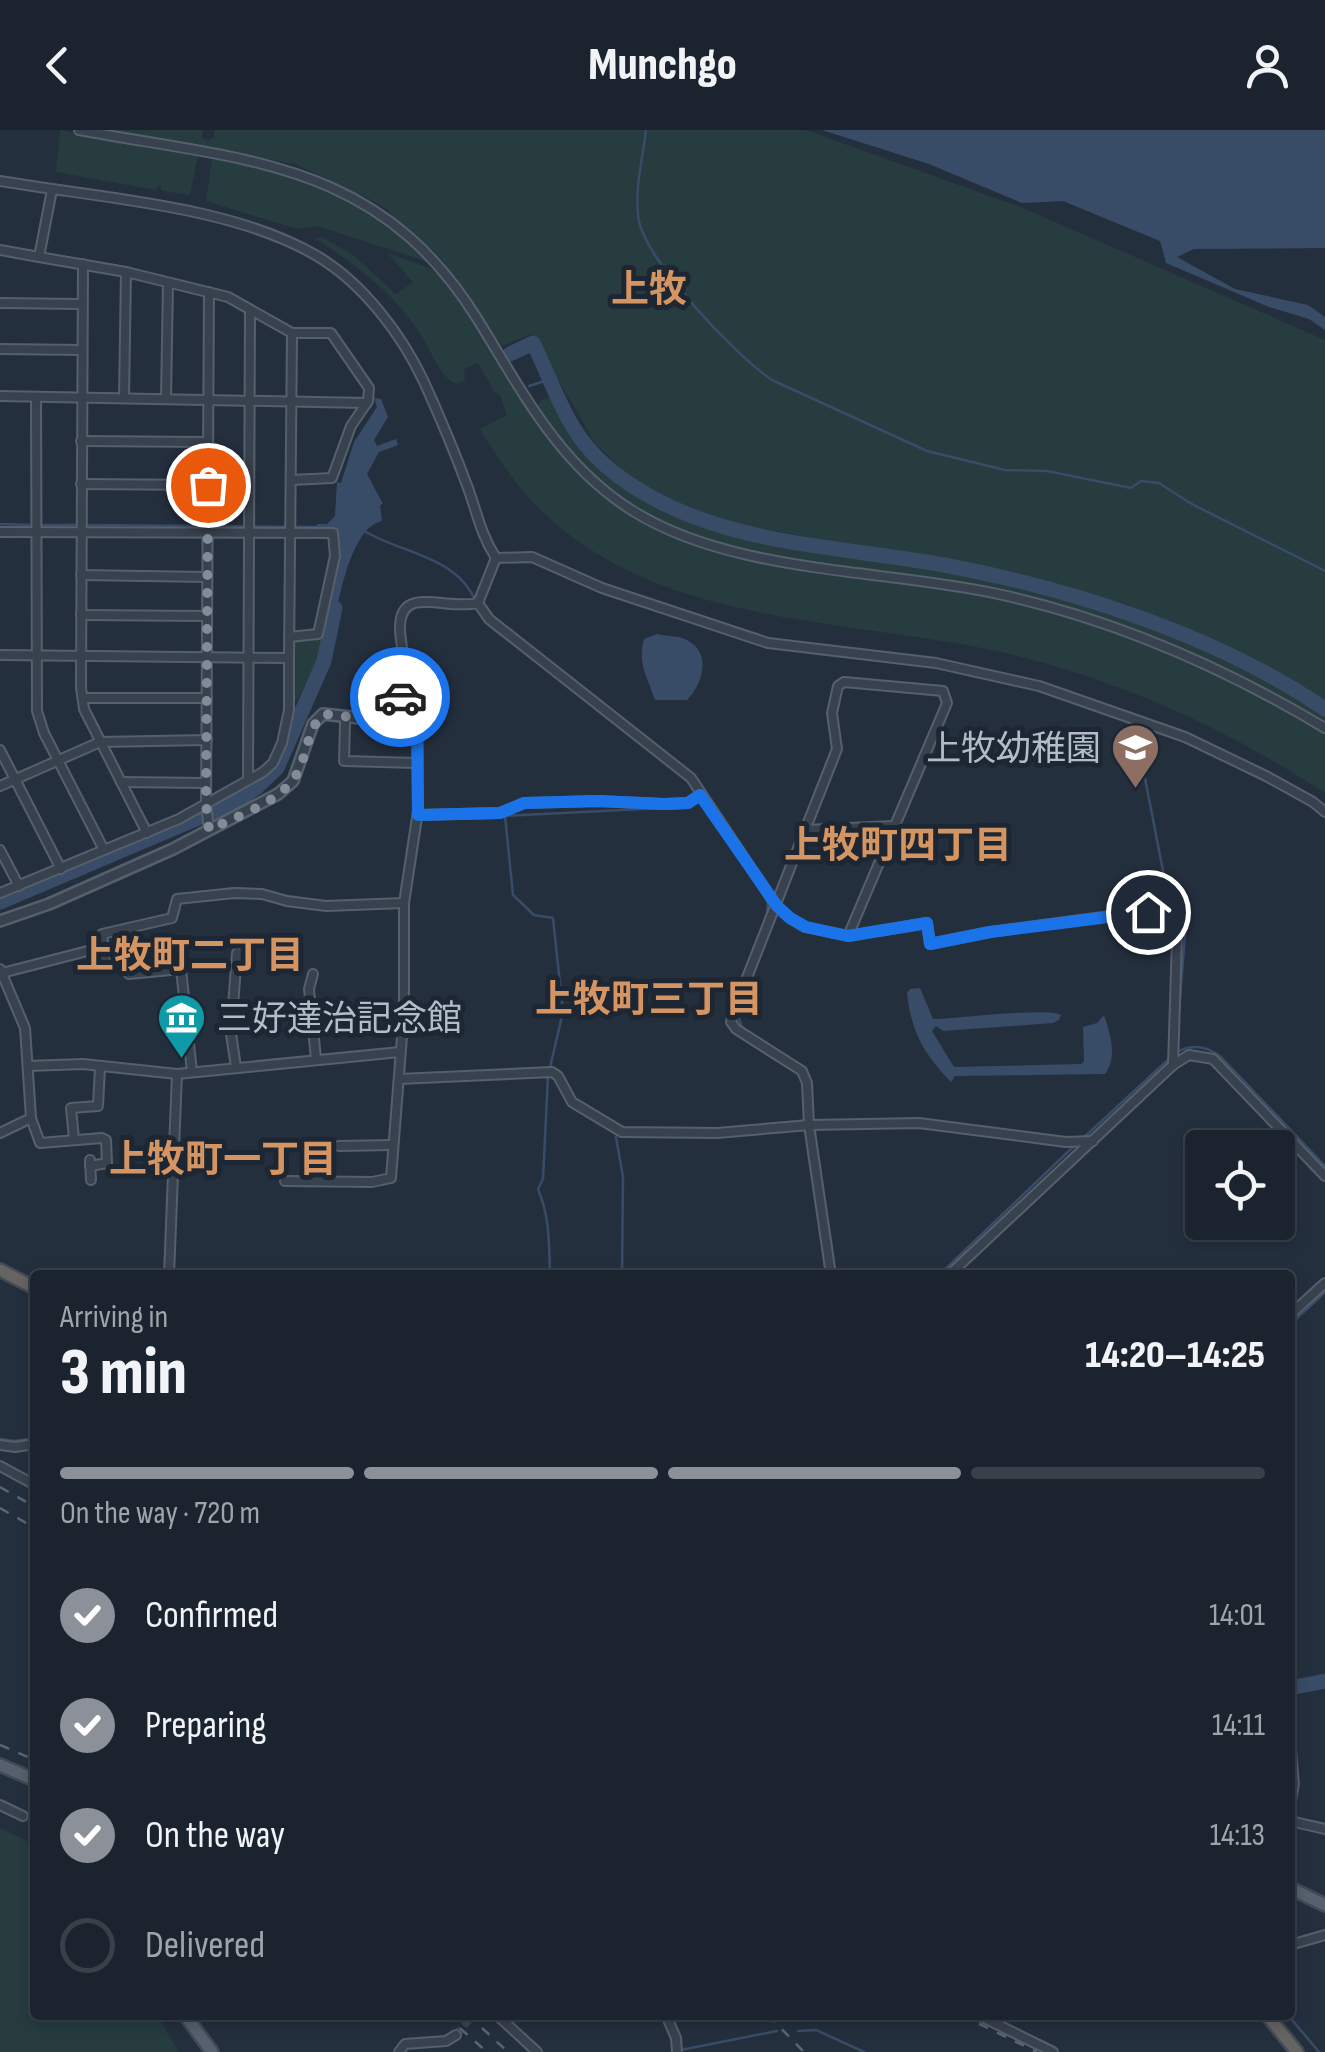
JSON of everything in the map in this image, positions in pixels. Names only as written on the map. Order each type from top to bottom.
[{"type":"highway","points":[[0,1270],[30,1285]]},
{"type":"highway","points":[[1271,2020],[1297,2052]]},
{"type":"main road","points":[[0,1765],[30,1778]]},
{"type":"main road","points":[[1295,1890],[1325,1905]]},
{"type":"main road","points":[[188,2020],[212,2052]]},
{"type":"street","points":[[79,130],[303,174],[346,192],[386,216],[441,268],[568,459],[630,510],[656,524],[740,552],[1000,594],[1070,615],[1218,670],[1325,728]]},
{"type":"street","points":[[0,181],[149,204],[236,224],[319,257],[366,296],[423,379],[469,490],[479,530],[496,558]]},
{"type":"street","points":[[39,257],[52,190]]},
{"type":"street","points":[[0,250],[126,272],[210,292],[228,297],[292,333],[330,333],[369,388],[367,403],[351,426],[332,478],[290,480]]},
{"type":"street","points":[[83,264],[82,698],[146,833]]},
{"type":"street","points":[[124,398],[126,272]]},
{"type":"street","points":[[166,398],[168,282]]},
{"type":"street","points":[[209,830],[206,657],[210,292]]},
{"type":"street","points":[[0,303],[82,304]]},
{"type":"street","points":[[248,780],[250,310]]},
{"type":"street","points":[[0,892],[146,833],[206,804],[273,764],[289,710],[292,333]]},
{"type":"street","points":[[0,349],[82,350]]},
{"type":"street","points":[[0,396],[367,403]]},
{"type":"street","points":[[36,397],[37,711],[104,850]]},
{"type":"street","points":[[81,441],[208,442]]},
{"type":"street","points":[[81,484],[208,485]]},
{"type":"street","points":[[0,532],[332,534],[335,556],[318,634],[289,637]]},
{"type":"street","points":[[496,558],[532,556],[602,588],[768,643],[936,663],[1039,686],[1184,736],[1266,776],[1325,812]]},
{"type":"street","points":[[478,603],[496,558]]},
{"type":"street","points":[[81,575],[207,576]]},
{"type":"street","points":[[0,921],[49,904],[278,794],[293,780],[313,724],[323,714],[369,719],[408,691],[410,678],[399,629],[404,609],[419,602],[459,607],[478,603]]},
{"type":"street","points":[[478,603],[489,619],[691,778],[777,906],[806,927],[848,936],[927,923],[930,944],[990,932],[1178,907],[1173,1065]]},
{"type":"street","points":[[81,615],[207,616]]},
{"type":"street","points":[[0,656],[289,658]]},
{"type":"street","points":[[830,1270],[809,1125],[807,1083],[802,1071],[751,1040],[732,1022],[838,749],[832,713],[838,686],[844,682],[943,691],[947,703],[848,936]]},
{"type":"street","points":[[286,1181],[390,1178],[404,1011],[404,903],[418,815],[417,702],[408,691]]},
{"type":"street","points":[[82,698],[206,698]]},
{"type":"street","points":[[345,723],[344,761],[417,763]]},
{"type":"street","points":[[0,786],[100,742],[207,740]]},
{"type":"street","points":[[0,750],[61,869]]},
{"type":"street","points":[[121,782],[206,783]]},
{"type":"street","points":[[418,815],[500,813],[524,803],[688,803],[700,795]]},
{"type":"street","points":[[805,830],[894,826]]},
{"type":"street","points":[[0,850],[18,886]]},
{"type":"street","points":[[192,1072],[182,969],[130,974],[129,964],[106,967],[102,934],[172,918],[177,899],[190,896],[262,894],[326,906],[404,903]]},
{"type":"street","points":[[91,1180],[90,1163],[107,1164],[106,1140],[40,1144],[32,1118],[26,1028],[1,971],[103,948]]},
{"type":"street","points":[[236,1067],[228,1014],[234,1006],[237,953]]},
{"type":"street","points":[[313,974],[308,989],[316,1059]]},
{"type":"street","points":[[28,1066],[61,1064],[177,1074],[400,1052]]},
{"type":"street","points":[[953,1270],[1173,1065],[1190,1056],[1213,1059],[1325,1176]]},
{"type":"street","points":[[74,1139],[72,1108],[98,1106],[100,1067]]},
{"type":"street","points":[[129,1082],[130,1070]]},
{"type":"street","points":[[400,1080],[552,1072],[572,1102],[622,1132],[717,1132],[919,1122],[1066,1142],[1094,1141]]},
{"type":"street","points":[[169,1270],[177,1074]]},
{"type":"street","points":[[0,1133],[32,1118]]},
{"type":"street","points":[[338,1146],[392,1145]]},
{"type":"street","points":[[1295,1310],[1325,1283]]},
{"type":"street","points":[[0,1445],[30,1445]]},
{"type":"street","points":[[0,1466],[30,1483]]},
{"type":"street","points":[[0,1804],[23,1816]]},
{"type":"street","points":[[1295,1822],[1325,1830]]},
{"type":"street","points":[[1295,1945],[1324,1937]]},
{"type":"street","points":[[501,2020],[536,2052]]},
{"type":"street","points":[[668,2020],[677,2052]]},
{"type":"street","points":[[988,2020],[1053,2052]]},
{"type":"street","points":[[399,2052],[405,2044],[446,2041],[456,2035]]},
{"type":"green space","points":[[60,130],[198,155],[190,195],[162,191],[160,185],[155,190],[56,172]]},
{"type":"green space","points":[[113,130],[203,130],[202,138],[209,140],[214,137],[214,130],[806,130],[1023,208],[1325,340],[1325,700],[1229,649],[1126,604],[1034,579],[722,521],[639,486],[595,443],[532,334],[502,346],[439,256],[381,205],[298,165]]},
{"type":"green space","points":[[212,158],[274,172],[329,192],[380,220],[428,262],[318,226],[297,229],[206,201]]},
{"type":"green space","points":[[322,237],[353,255],[396,294],[413,282],[387,253],[438,271],[477,323],[545,437],[576,472],[625,511],[664,532],[729,554],[978,594],[1136,639],[1273,702],[1325,732],[1325,793],[1210,727],[1087,676],[1001,652],[753,611],[692,596],[634,574],[581,543],[533,502],[511,476],[480,429],[507,415],[499,393],[495,393],[478,363],[464,369],[465,380],[457,384],[451,381],[402,309],[361,271],[315,238]]},
{"type":"green space","points":[[555,397],[569,432],[608,474],[656,505],[712,527],[772,543],[1011,581],[1092,603],[1174,633],[1254,669],[1325,712],[1325,725],[1213,664],[1093,617],[956,583],[785,559],[676,528],[626,502],[574,460],[536,407],[541,400]]},
{"type":"green space","points":[[323,637],[321,656],[297,700],[292,700],[292,642],[296,638]]},
{"type":"green space","points":[[0,1828],[30,1843],[30,2020],[160,2020],[179,2052],[0,2052]]},
{"type":"water","points":[[822,130],[1325,130],[1325,248],[1194,249],[1177,257],[1235,289],[1308,305],[1325,317],[1325,330],[1309,319],[1269,307],[1166,263],[1160,241],[1063,201],[1022,203],[929,164]]},
{"type":"water","points":[[374,398],[381,399],[388,417],[374,440],[377,446],[396,439],[398,445],[379,452],[367,474],[383,504],[382,521],[363,535],[355,549],[334,624],[325,625],[339,554],[336,532],[317,529],[317,524],[327,524],[335,516],[337,482],[341,483],[354,442],[377,407]]},
{"type":"water","points":[[657,634],[692,643],[702,658],[698,685],[687,700],[655,700],[642,656],[644,639]]},
{"type":"water","points":[[920,988],[933,1019],[1020,1013],[1061,1015],[1053,1023],[943,1031],[936,1026],[932,1031],[954,1067],[1081,1064],[1083,1027],[1097,1023],[1104,1015],[1112,1045],[1109,1067],[1105,1074],[955,1076],[951,1082],[926,1052],[912,1019],[907,993]]},
{"type":"waterway","points":[[646,130],[638,194],[643,233],[693,305],[772,380],[927,451],[1005,470],[1047,471],[1131,488],[1141,481],[1159,483],[1190,503],[1325,571]]},
{"type":"waterway","points":[[510,354],[533,343],[563,409],[592,453],[642,492],[681,512],[766,537],[944,565],[1043,587],[1191,637],[1283,683],[1325,709]]},
{"type":"waterway","points":[[529,386],[551,379]]},
{"type":"waterway","points":[[0,524],[33,525]]},
{"type":"waterway","points":[[41,525],[78,525]]},
{"type":"waterway","points":[[86,525],[203,526]]},
{"type":"waterway","points":[[211,526],[318,527]]},
{"type":"waterway","points":[[364,531],[442,565],[456,575],[476,602]]},
{"type":"waterway","points":[[0,902],[233,803],[257,787],[277,768],[324,661],[335,608]]},
{"type":"waterway","points":[[481,614],[490,626],[622,728]]},
{"type":"waterway","points":[[1143,768],[1165,881],[1184,900],[1187,909],[1178,1025]]},
{"type":"waterway","points":[[687,779],[695,794]]},
{"type":"waterway","points":[[699,801],[746,868]]},
{"type":"waterway","points":[[550,1270],[547,1221],[538,1189],[543,1179],[548,1076],[563,1012],[553,918],[534,915],[513,895],[505,816],[682,807]]},
{"type":"waterway","points":[[736,1000],[767,914],[768,899]]},
{"type":"waterway","points":[[737,1013],[742,1027],[768,1045]]},
{"type":"waterway","points":[[1177,1052],[1199,1047],[1220,1056],[1325,1166]]},
{"type":"waterway","points":[[1081,1140],[1171,1057]]},
{"type":"waterway","points":[[806,1132],[810,1159]]},
{"type":"waterway","points":[[616,1137],[623,1177],[622,1270]]},
{"type":"waterway","points":[[944,1270],[1075,1145]]},
{"type":"waterway","points":[[819,1216],[825,1270]]},
{"type":"waterway","points":[[1295,1320],[1325,1292]]},
{"type":"waterway","points":[[0,1439],[30,1439]]},
{"type":"waterway","points":[[1295,1687],[1325,1681]]},
{"type":"waterway","points":[[1295,1693],[1325,1686]]},
{"type":"waterway","points":[[1292,2020],[1319,2052]]},
{"type":"waterway","points":[[798,2031],[816,2030],[864,2052]]},
{"type":"waterway","points":[[681,2050],[777,2031]]},
{"type":"tunnel","points":[[456,2035],[469,2020]]},
{"type":"railway","points":[[0,1487],[30,1504]]},
{"type":"railway","points":[[0,1508],[30,1525]]},
{"type":"railway","points":[[0,1745],[30,1758]]},
{"type":"railway","points":[[451,2020],[487,2052]]},
{"type":"railway","points":[[773,2020],[804,2052]]},
{"type":"railway","points":[[971,2020],[1037,2052]]},
{"type":"railway","points":[[482,2028],[508,2052]]},
{"type":"way so far","points":[[208,485],[209,830],[278,794],[293,780],[313,724],[323,714],[369,719],[400,697]]},
{"type":"place","name":"上牧幼稚園","points":[[1136,790]]},
{"type":"place","name":"三好達治記念館","points":[[182,1060]]},
{"type":"district","name":"上牧","points":[[649,289]]},
{"type":"district","name":"上牧町四丁目","points":[[898,845]]},
{"type":"district","name":"上牧町二丁目","points":[[190,955]]},
{"type":"district","name":"上牧町三丁目","points":[[649,999]]},
{"type":"district","name":"上牧町一丁目","points":[[223,1159]]},
{"type":"route","points":[[400,697],[408,691],[417,702],[418,815],[500,813],[524,803],[688,803],[700,795],[777,906],[806,927],[848,936],[927,923],[930,944],[990,932],[1148,912]]}]
